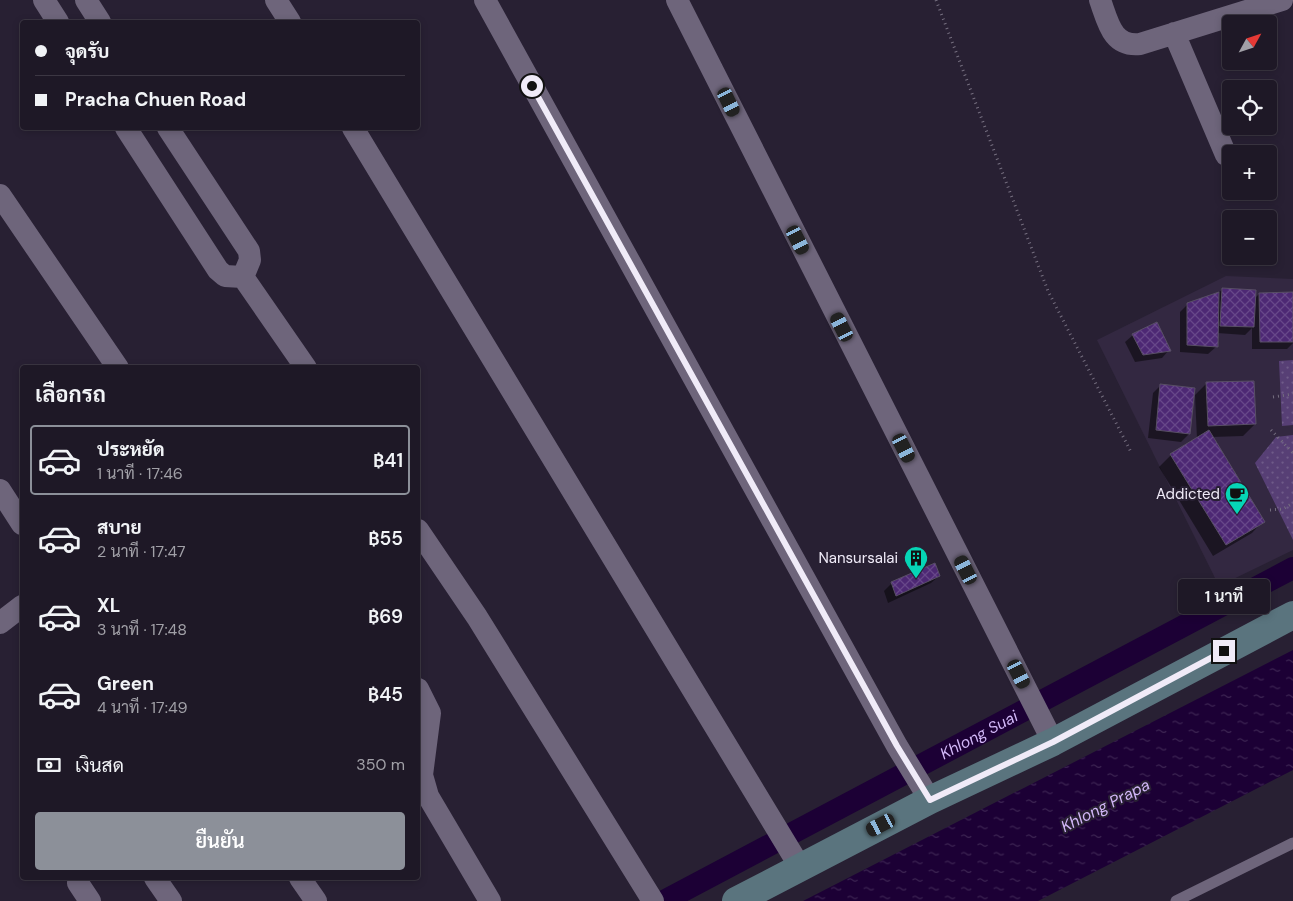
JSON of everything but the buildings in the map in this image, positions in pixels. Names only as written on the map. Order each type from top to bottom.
[{"type":"main road","points":[[736,901],[795,858],[923,790],[1293,615]]},
{"type":"street","points":[[44,0],[57,20]]},
{"type":"street","points":[[86,0],[99,20]]},
{"type":"street","points":[[276,0],[289,20]]},
{"type":"street","points":[[485,0],[923,790]]},
{"type":"street","points":[[677,0],[1048,732]]},
{"type":"street","points":[[1100,0],[1112,30],[1120,42],[1128,46],[1140,44],[1282,0]]},
{"type":"street","points":[[1174,33],[1222,147]]},
{"type":"street","points":[[127,130],[218,270],[225,276],[243,277]]},
{"type":"street","points":[[355,130],[795,858]]},
{"type":"street","points":[[148,162],[173,135],[248,251],[250,260],[243,277]]},
{"type":"street","points":[[0,195],[116,365]]},
{"type":"street","points":[[243,277],[304,365]]},
{"type":"street","points":[[0,490],[20,521]]},
{"type":"street","points":[[420,533],[477,618],[653,901]]},
{"type":"street","points":[[0,623],[20,608]]},
{"type":"street","points":[[420,693],[430,713],[422,775],[428,796],[490,901]]},
{"type":"street","points":[[156,880],[171,901]]},
{"type":"street","points":[[301,880],[316,901]]},
{"type":"lane","points":[[1176,901],[1293,843]]},
{"type":"path","points":[[936,0],[1048,291],[1131,452]]},
{"type":"path","points":[[1273,397],[1293,394]]},
{"type":"path","points":[[1271,430],[1293,453]]},
{"type":"path","points":[[1270,510],[1283,509],[1293,503]]},
{"type":"shaded area","points":[[1226,276],[1293,279],[1293,550],[1219,586],[1097,340]]},
{"type":"shaded area","points":[[1293,360],[1293,425],[1282,426],[1279,361]]},
{"type":"shaded area","points":[[1293,435],[1293,540],[1255,463],[1276,437]]},
{"type":"water","name":"Khlong Prapa","points":[[1293,650],[1293,770],[1038,901],[803,901]]},
{"type":"waterway","name":"Khlong Suai","points":[[664,901],[1293,568]]},
{"type":"place","name":"Addicted","points":[[1237,515]]},
{"type":"place","name":"Nansursalai","points":[[916,579]]},
{"type":"route","points":[[532,86],[897,746],[930,800],[1053,742],[1224,651]]}]
